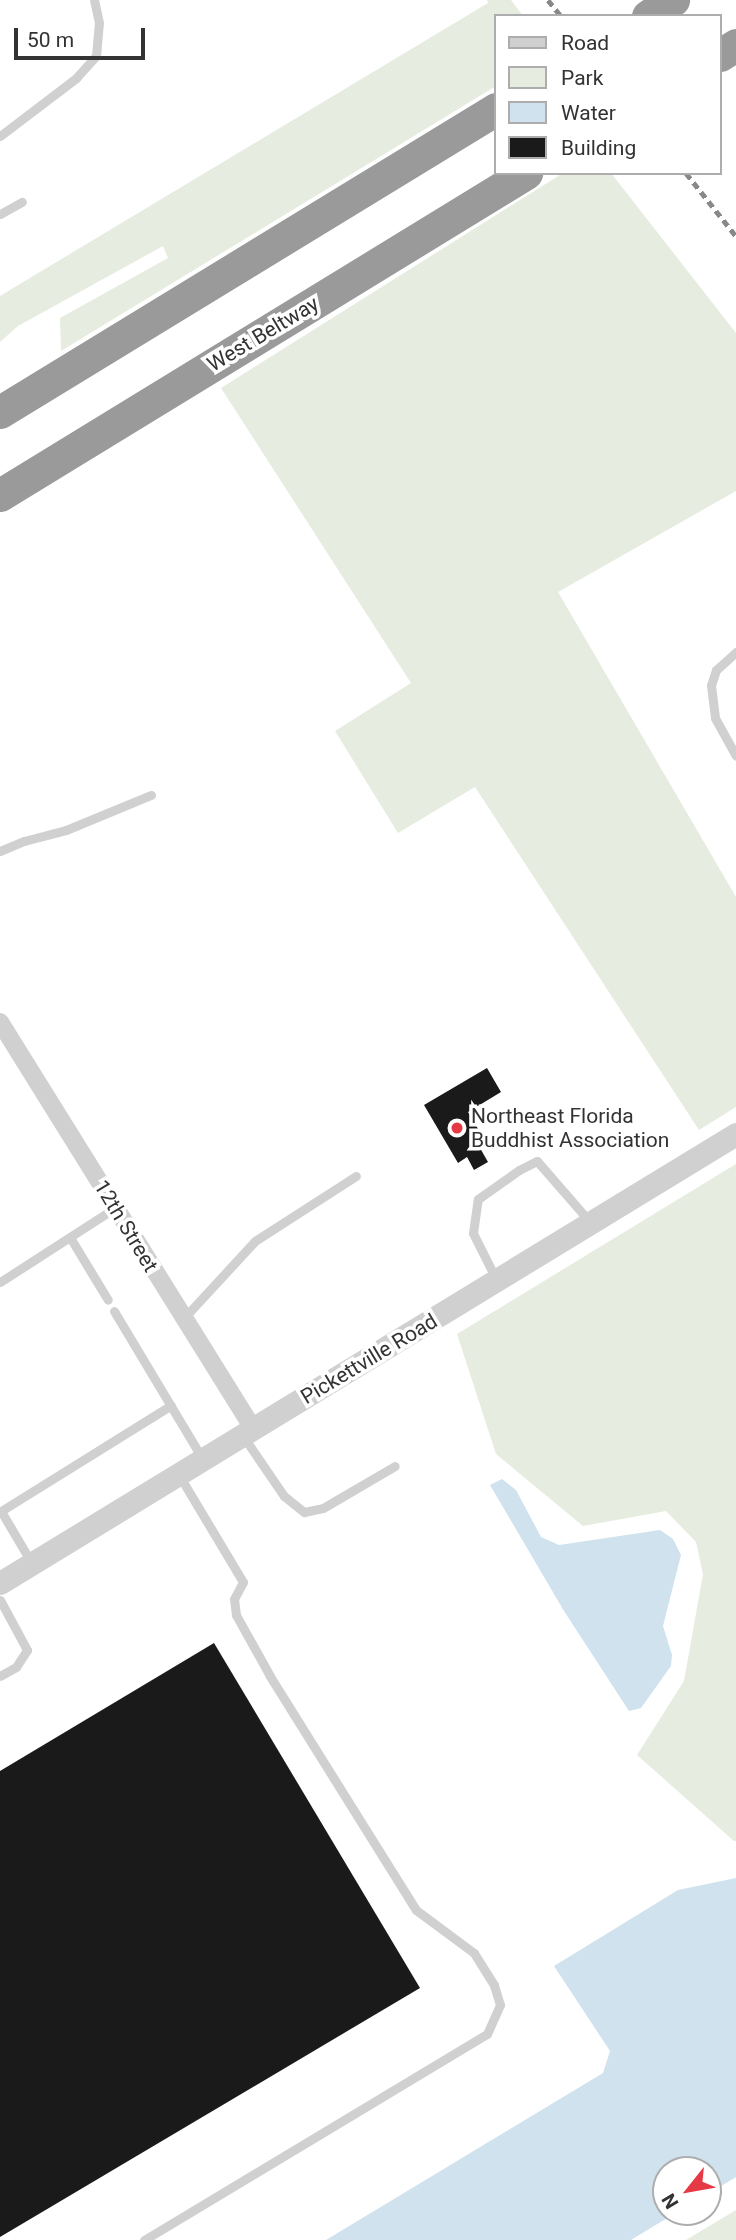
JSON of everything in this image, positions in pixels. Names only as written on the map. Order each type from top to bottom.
[{"type":"highway","points":[[651,14],[673,0]]},
{"type":"highway","points":[[0,412],[494,110]]},
{"type":"highway","name":"West Beltway","points":[[0,495],[523,175]]},
{"type":"street","name":"12th Street","points":[[0,1022],[5,1041],[184,1319],[248,1433]]},
{"type":"street","name":"Pickettville Road","points":[[0,1583],[736,1135]]},
{"type":"lane","points":[[0,136],[76,78],[96,57],[99,23],[94,0]]},
{"type":"lane","points":[[0,214],[22,202]]},
{"type":"lane","points":[[736,652],[716,670],[711,685],[715,718],[736,756]]},
{"type":"lane","points":[[0,851],[24,841],[66,830],[151,795]]},
{"type":"lane","points":[[497,1281],[473,1233],[478,1199],[519,1170],[537,1161],[591,1223]]},
{"type":"lane","points":[[184,1319],[255,1241],[356,1177]]},
{"type":"lane","points":[[0,1282],[71,1239],[115,1208]]},
{"type":"lane","points":[[71,1239],[108,1300]]},
{"type":"lane","points":[[114,1311],[203,1460]]},
{"type":"lane","points":[[32,1563],[1,1511],[171,1405]]},
{"type":"lane","points":[[248,1433],[284,1496],[303,1513],[323,1508],[395,1466]]},
{"type":"lane","points":[[144,2240],[487,2034],[500,2005],[494,1985],[474,1952],[416,1910],[270,1676],[236,1615],[234,1599],[243,1582],[179,1475]]},
{"type":"lane","points":[[0,1600],[27,1650],[24,1659],[0,1676]]},
{"type":"green space","points":[[487,0],[511,0],[522,14],[494,14],[494,87],[61,351],[60,318],[168,258],[163,246],[18,326],[0,342],[0,296],[488,3]]},
{"type":"green space","points":[[560,175],[613,175],[736,333],[736,491],[558,592],[736,897],[736,1107],[699,1130],[475,787],[398,833],[335,731],[411,683],[221,388]]},
{"type":"green space","points":[[736,1164],[734,1841],[637,1755],[684,1681],[703,1574],[696,1542],[666,1511],[583,1526],[496,1454],[457,1334]]},
{"type":"green space","points":[[736,2210],[736,2240],[686,2240],[709,2226],[722,2226],[722,2218]]},
{"type":"water","points":[[502,1479],[516,1490],[541,1537],[559,1545],[660,1530],[673,1539],[681,1555],[663,1626],[672,1655],[671,1666],[641,1708],[629,1711],[564,1611],[490,1485]]},
{"type":"water","points":[[736,1878],[736,2177],[722,2186],[722,2156],[652,2156],[654,2226],[631,2240],[326,2240],[603,2073],[610,2051],[554,1966],[678,1890]]},
{"type":"building","name":"Northeast Florida Buddhist Association","points":[[487,1068],[501,1092],[468,1112],[487,1144],[480,1148],[488,1162],[474,1170],[467,1157],[458,1163],[424,1105]]},
{"type":"building","points":[[214,1643],[420,1988],[0,2237],[0,1771]]},
{"type":"railway","points":[[548,0],[559,14]]},
{"type":"railway","points":[[688,175],[736,236]]},
{"type":"place","name":"Northeast Florida Buddhist Association","points":[[457,1128]]}]
